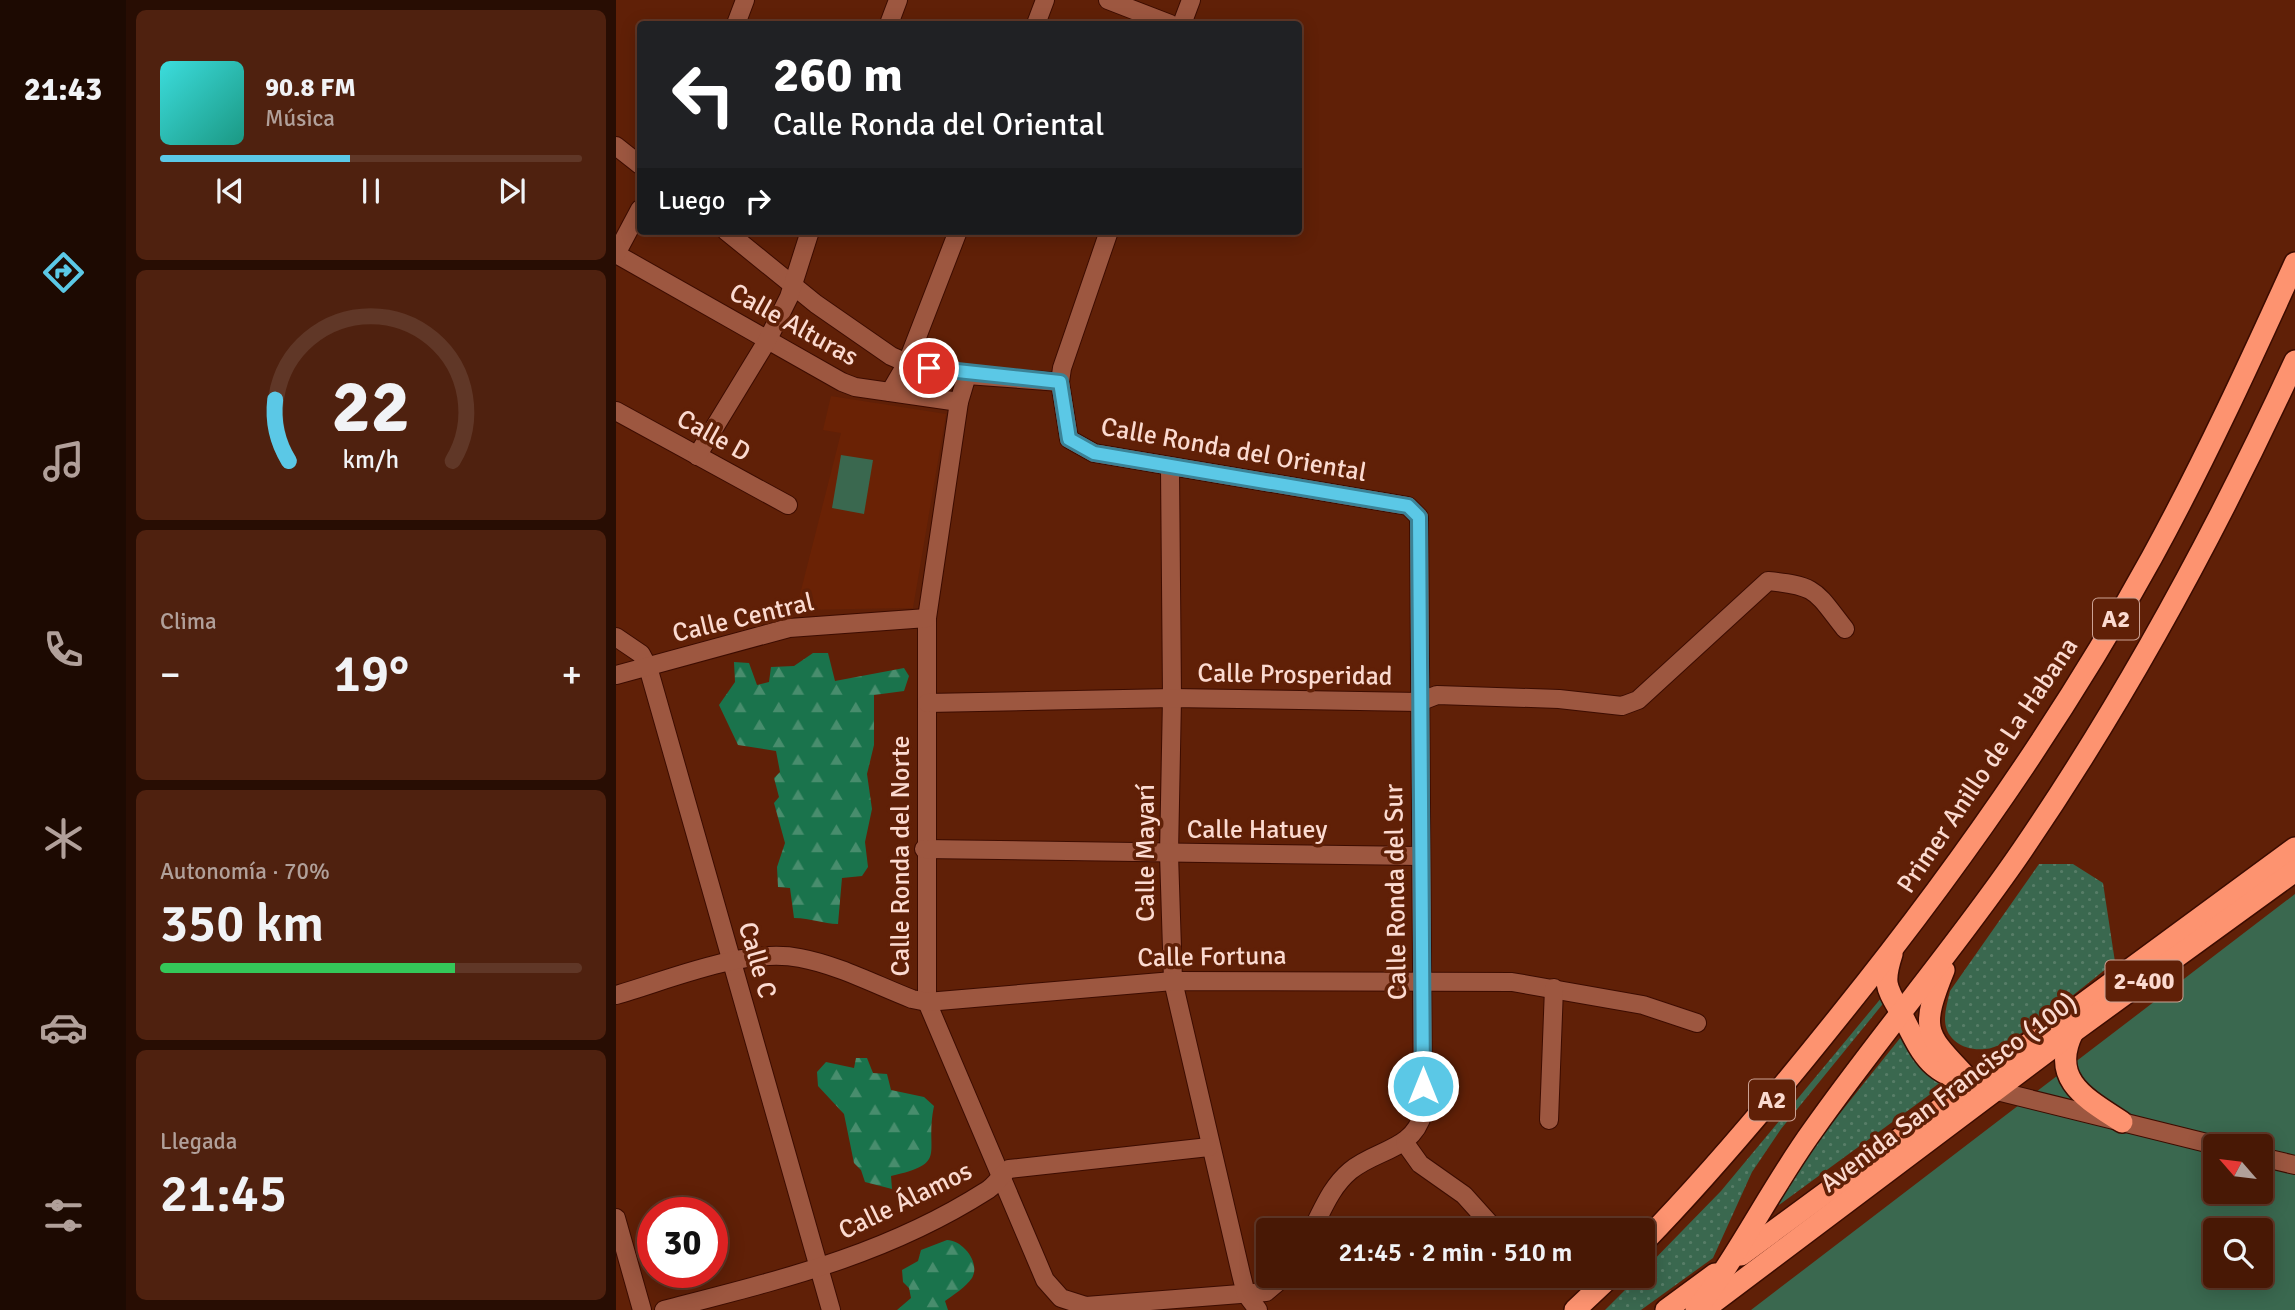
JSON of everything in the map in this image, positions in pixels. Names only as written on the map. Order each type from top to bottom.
[{"type":"highway","name":"Primer Anillo de La Habana","points":[[1655,1230],[1730,1150],[1893,949],[1995,810],[2102,645],[2153,556],[2230,405],[2295,264]]},
{"type":"highway","name":"A2","points":[[1696,1310],[1731,1262],[1813,1129],[1952,949],[2025,848],[2163,625],[2295,360]]},
{"type":"highway","name":"Avenida San Francisco (100)","points":[[1703,1310],[1984,1088],[2295,848]]},
{"type":"highway","name":"Avenida San Francisco (100)","points":[[2064,1028],[2295,871]]},
{"type":"highway","points":[[1893,949],[1886,973],[1886,990],[1902,1015],[1911,1038],[1932,1065],[1950,1077],[1984,1088]]},
{"type":"highway","points":[[1952,949],[1928,1021],[1933,1042],[1984,1088]]},
{"type":"highway","points":[[1949,1058],[1971,1065],[1999,1059],[2064,1028],[2064,1049],[2070,1079],[2085,1097],[2122,1122]]},
{"type":"highway","name":"Avenida San Francisco (100)","points":[[1731,1262],[1984,1088]]},
{"type":"highway","name":"2-400","points":[[1665,1310],[1731,1262]]},
{"type":"highway","points":[[1575,1310],[1598,1288]]},
{"type":"street","points":[[737,21],[745,0]]},
{"type":"street","points":[[890,21],[898,0]]},
{"type":"street","points":[[1037,21],[1045,0]]},
{"type":"street","points":[[1108,0],[1162,21]]},
{"type":"street","points":[[1183,21],[1191,0]]},
{"type":"street","points":[[616,146],[637,163]]},
{"type":"street","points":[[616,254],[637,215]]},
{"type":"street","points":[[731,235],[792,284],[891,356],[907,363],[968,375],[1060,382],[1067,351],[1108,235]]},
{"type":"street","points":[[698,456],[767,341],[792,284],[809,235]]},
{"type":"street","points":[[890,392],[907,363],[956,235]]},
{"type":"street","name":"Calle Alturas","points":[[616,254],[842,382],[959,402]]},
{"type":"street","name":"Calle Ronda del Norte","points":[[968,375],[959,402],[927,618],[927,1002],[1045,1280],[1053,1292],[1072,1304],[1087,1306],[1246,1294]]},
{"type":"street","name":"Calle Ronda del Oriental","points":[[1060,382],[1066,430],[1077,445],[1094,453],[1170,468],[1408,506]]},
{"type":"street","name":"Calle D","points":[[616,411],[788,505]]},
{"type":"street","name":"Calle Mayarí","points":[[1170,468],[1172,698],[1169,854],[1173,981],[1209,1147],[1246,1294],[1258,1310]]},
{"type":"street","name":"Calle Ronda del Sur","points":[[1405,1143],[1419,1125],[1423,1113],[1424,980],[1420,856],[1419,517],[1408,506]]},
{"type":"street","name":"Calle Prosperidad","points":[[927,704],[1172,698],[1419,702],[1437,695],[1630,705],[1768,581],[1804,584],[1819,596],[1844,629]]},
{"type":"street","name":"Calle Central","points":[[616,675],[789,628],[927,618]]},
{"type":"street","name":"Calle C","points":[[616,637],[641,654],[648,667],[831,1310]]},
{"type":"street","name":"Calle Hatuey","points":[[925,849],[1420,856]]},
{"type":"street","name":"Calle Fortuna","points":[[616,995],[731,961],[798,957],[912,999],[927,1002],[1173,981],[1512,982],[1643,1005],[1697,1023]]},
{"type":"street","points":[[1549,1120],[1554,988]]},
{"type":"street","points":[[1984,1088],[2203,1142]]},
{"type":"street","points":[[1318,1218],[1329,1195],[1350,1171],[1366,1159],[1405,1143],[1420,1164],[1464,1195],[1485,1218]]},
{"type":"street","name":"Calle Álamos","points":[[664,1310],[820,1269],[886,1245],[988,1191],[1001,1175],[1019,1167],[1209,1147]]},
{"type":"street","points":[[2273,1160],[2295,1165]]},
{"type":"street","points":[[616,1218],[642,1310]]},
{"type":"street","points":[[1246,1294],[1266,1292],[1271,1288]]},
{"type":"shaded area","points":[[831,396],[946,414],[913,608],[796,610],[841,433],[823,430]]},
{"type":"green space","points":[[841,455],[873,460],[864,514],[832,508]]},
{"type":"green space","points":[[813,653],[828,653],[835,681],[904,668],[909,676],[904,691],[874,695],[874,745],[867,774],[872,809],[865,842],[868,867],[862,876],[842,878],[838,924],[794,918],[790,888],[778,887],[777,867],[785,843],[774,803],[779,797],[774,778],[780,772],[776,751],[738,745],[719,705],[735,682],[734,662],[749,663],[757,685],[769,682],[771,667],[794,666]]},
{"type":"green space","points":[[2039,864],[2073,864],[2103,883],[2115,962],[2014,1037],[1998,1046],[1985,1049],[1965,1047],[1950,1036],[1945,1024],[1950,991]]},
{"type":"green space","points":[[2295,894],[2295,1310],[1751,1310]]},
{"type":"green space","points":[[1882,997],[1886,1000],[1781,1129],[1752,1172],[1713,1258],[1641,1310],[1605,1310],[1627,1288],[1655,1288],[1655,1259],[1721,1191]]},
{"type":"green space","points":[[1901,1037],[1906,1038],[1947,1082],[1779,1205],[1776,1202],[1812,1148]]},
{"type":"green space","points":[[856,1058],[867,1058],[873,1073],[887,1074],[891,1090],[924,1097],[934,1106],[931,1154],[928,1161],[909,1171],[891,1176],[892,1189],[865,1182],[861,1170],[854,1163],[844,1114],[818,1086],[817,1072],[826,1062],[854,1068]]},
{"type":"green space","points":[[947,1240],[964,1248],[972,1259],[972,1278],[945,1301],[948,1310],[897,1310],[911,1298],[909,1288],[903,1282],[902,1270],[918,1261],[921,1250]]},
{"type":"route","points":[[929,368],[968,375],[1060,382],[1069,439],[1094,453],[1170,468],[1408,506],[1415,510],[1419,517],[1423,1086]]}]
